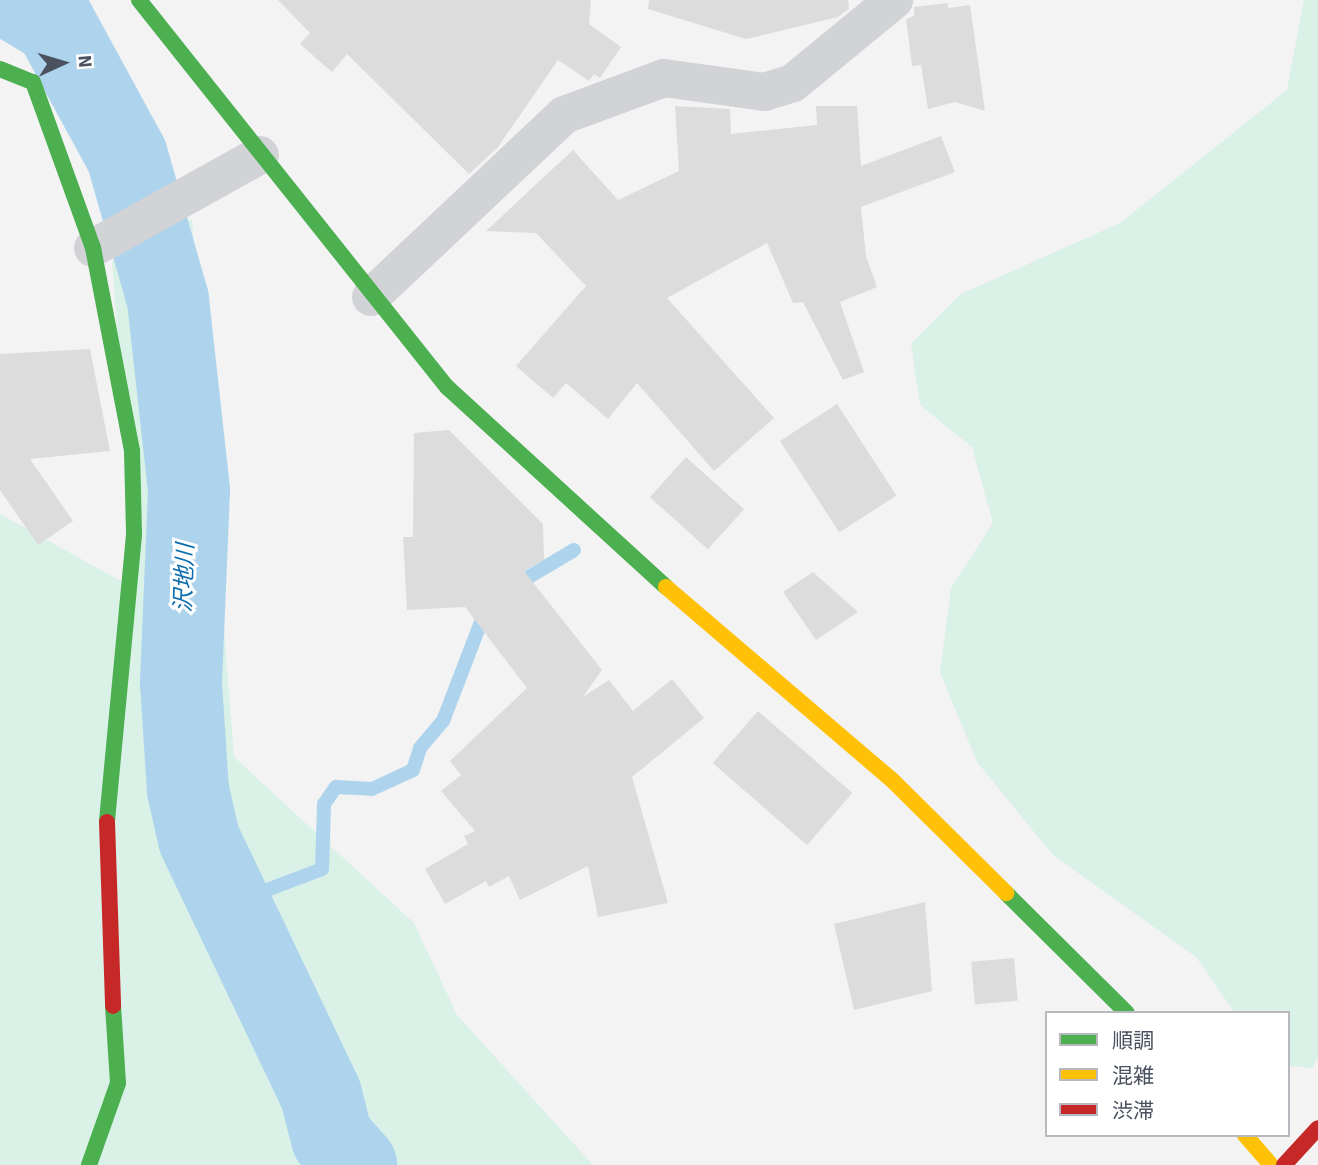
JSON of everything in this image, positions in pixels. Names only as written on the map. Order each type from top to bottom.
[{"type":"main road","points":[[139,0],[371,297],[447,387],[582,516],[892,780],[1125,1011]]},
{"type":"main road","points":[[0,69],[33,82],[93,248],[132,451],[134,535],[103,858],[118,1083],[89,1165]]},
{"type":"main road","points":[[1283,1165],[1318,1128]]},
{"type":"main road","points":[[1247,1137],[1271,1165]]},
{"type":"street","points":[[371,297],[564,115],[664,78],[765,92],[793,83],[894,0]]},
{"type":"street","points":[[93,248],[260,155]]},
{"type":"green space","points":[[1304,0],[1318,0],[1318,1058],[1312,1068],[1290,1066],[1290,1011],[1234,1011],[1196,957],[1053,855],[977,762],[940,672],[951,588],[993,523],[972,447],[920,405],[911,344],[961,294],[1120,223],[1287,90]]},
{"type":"green space","points":[[192,219],[234,757],[414,923],[457,1015],[593,1165],[0,1165],[0,514],[137,590],[112,262]]},
{"type":"building","points":[[278,0],[591,0],[589,24],[621,47],[600,78],[594,74],[589,81],[558,60],[498,147],[469,174],[347,54],[332,72],[300,44],[310,33]]},
{"type":"building","points":[[649,0],[848,0],[849,9],[838,17],[746,39],[648,9]]},
{"type":"building","points":[[948,3],[948,8],[970,5],[985,111],[955,102],[928,109],[921,65],[912,66],[906,19],[914,16],[914,7]]},
{"type":"building","points":[[675,106],[730,109],[731,134],[817,125],[816,106],[857,106],[861,166],[941,136],[955,172],[861,207],[866,256],[877,287],[840,302],[864,372],[843,380],[803,302],[793,303],[767,243],[667,298],[774,418],[714,471],[637,383],[608,419],[566,383],[553,398],[516,366],[586,286],[536,233],[486,231],[573,150],[618,200],[679,171]]},
{"type":"building","points":[[90,349],[110,451],[30,459],[73,521],[38,545],[0,490],[0,354]]},
{"type":"building","points":[[837,404],[896,495],[839,532],[780,441]]},
{"type":"building","points":[[449,430],[543,524],[544,560],[524,571],[602,670],[583,697],[609,680],[633,711],[672,679],[704,718],[632,777],[668,903],[598,917],[588,866],[520,900],[509,876],[489,887],[486,881],[445,904],[425,869],[468,844],[464,836],[475,831],[441,791],[461,775],[450,761],[527,688],[465,607],[407,610],[403,537],[413,537],[414,433]]},
{"type":"building","points":[[686,457],[744,509],[708,549],[650,497]]},
{"type":"building","points":[[813,572],[858,612],[816,640],[783,592]]},
{"type":"building","points":[[758,711],[852,793],[807,845],[713,763]]},
{"type":"building","points":[[925,902],[932,991],[854,1010],[834,924]]},
{"type":"building","points":[[1014,958],[1018,1001],[975,1005],[971,962]]},
{"type":"waterway","name":"沢地川","points":[[15,0],[55,24],[127,156],[168,300],[189,491],[181,683],[188,790],[199,839],[321,1095],[332,1138],[356,1165]]},
{"type":"waterway","points":[[512,587],[574,550]]},
{"type":"waterway","points":[[230,904],[322,869],[324,804],[336,787],[372,789],[413,770],[420,748],[443,721],[486,609]]},
{"type":"traffic: fast","points":[[139,0],[447,387],[666,587]]},
{"type":"traffic: fast","points":[[0,69],[33,82],[93,248],[132,451],[134,535],[107,822]]},
{"type":"traffic: fast","points":[[1006,893],[1125,1011]]},
{"type":"traffic: fast","points":[[89,1165],[118,1083],[113,1006]]},
{"type":"traffic: slow","points":[[666,587],[892,780],[1006,893]]},
{"type":"traffic: slow","points":[[1247,1137],[1271,1165]]},
{"type":"traffic: jam","points":[[107,822],[113,1006]]},
{"type":"traffic: jam","points":[[1284,1165],[1318,1128]]}]
